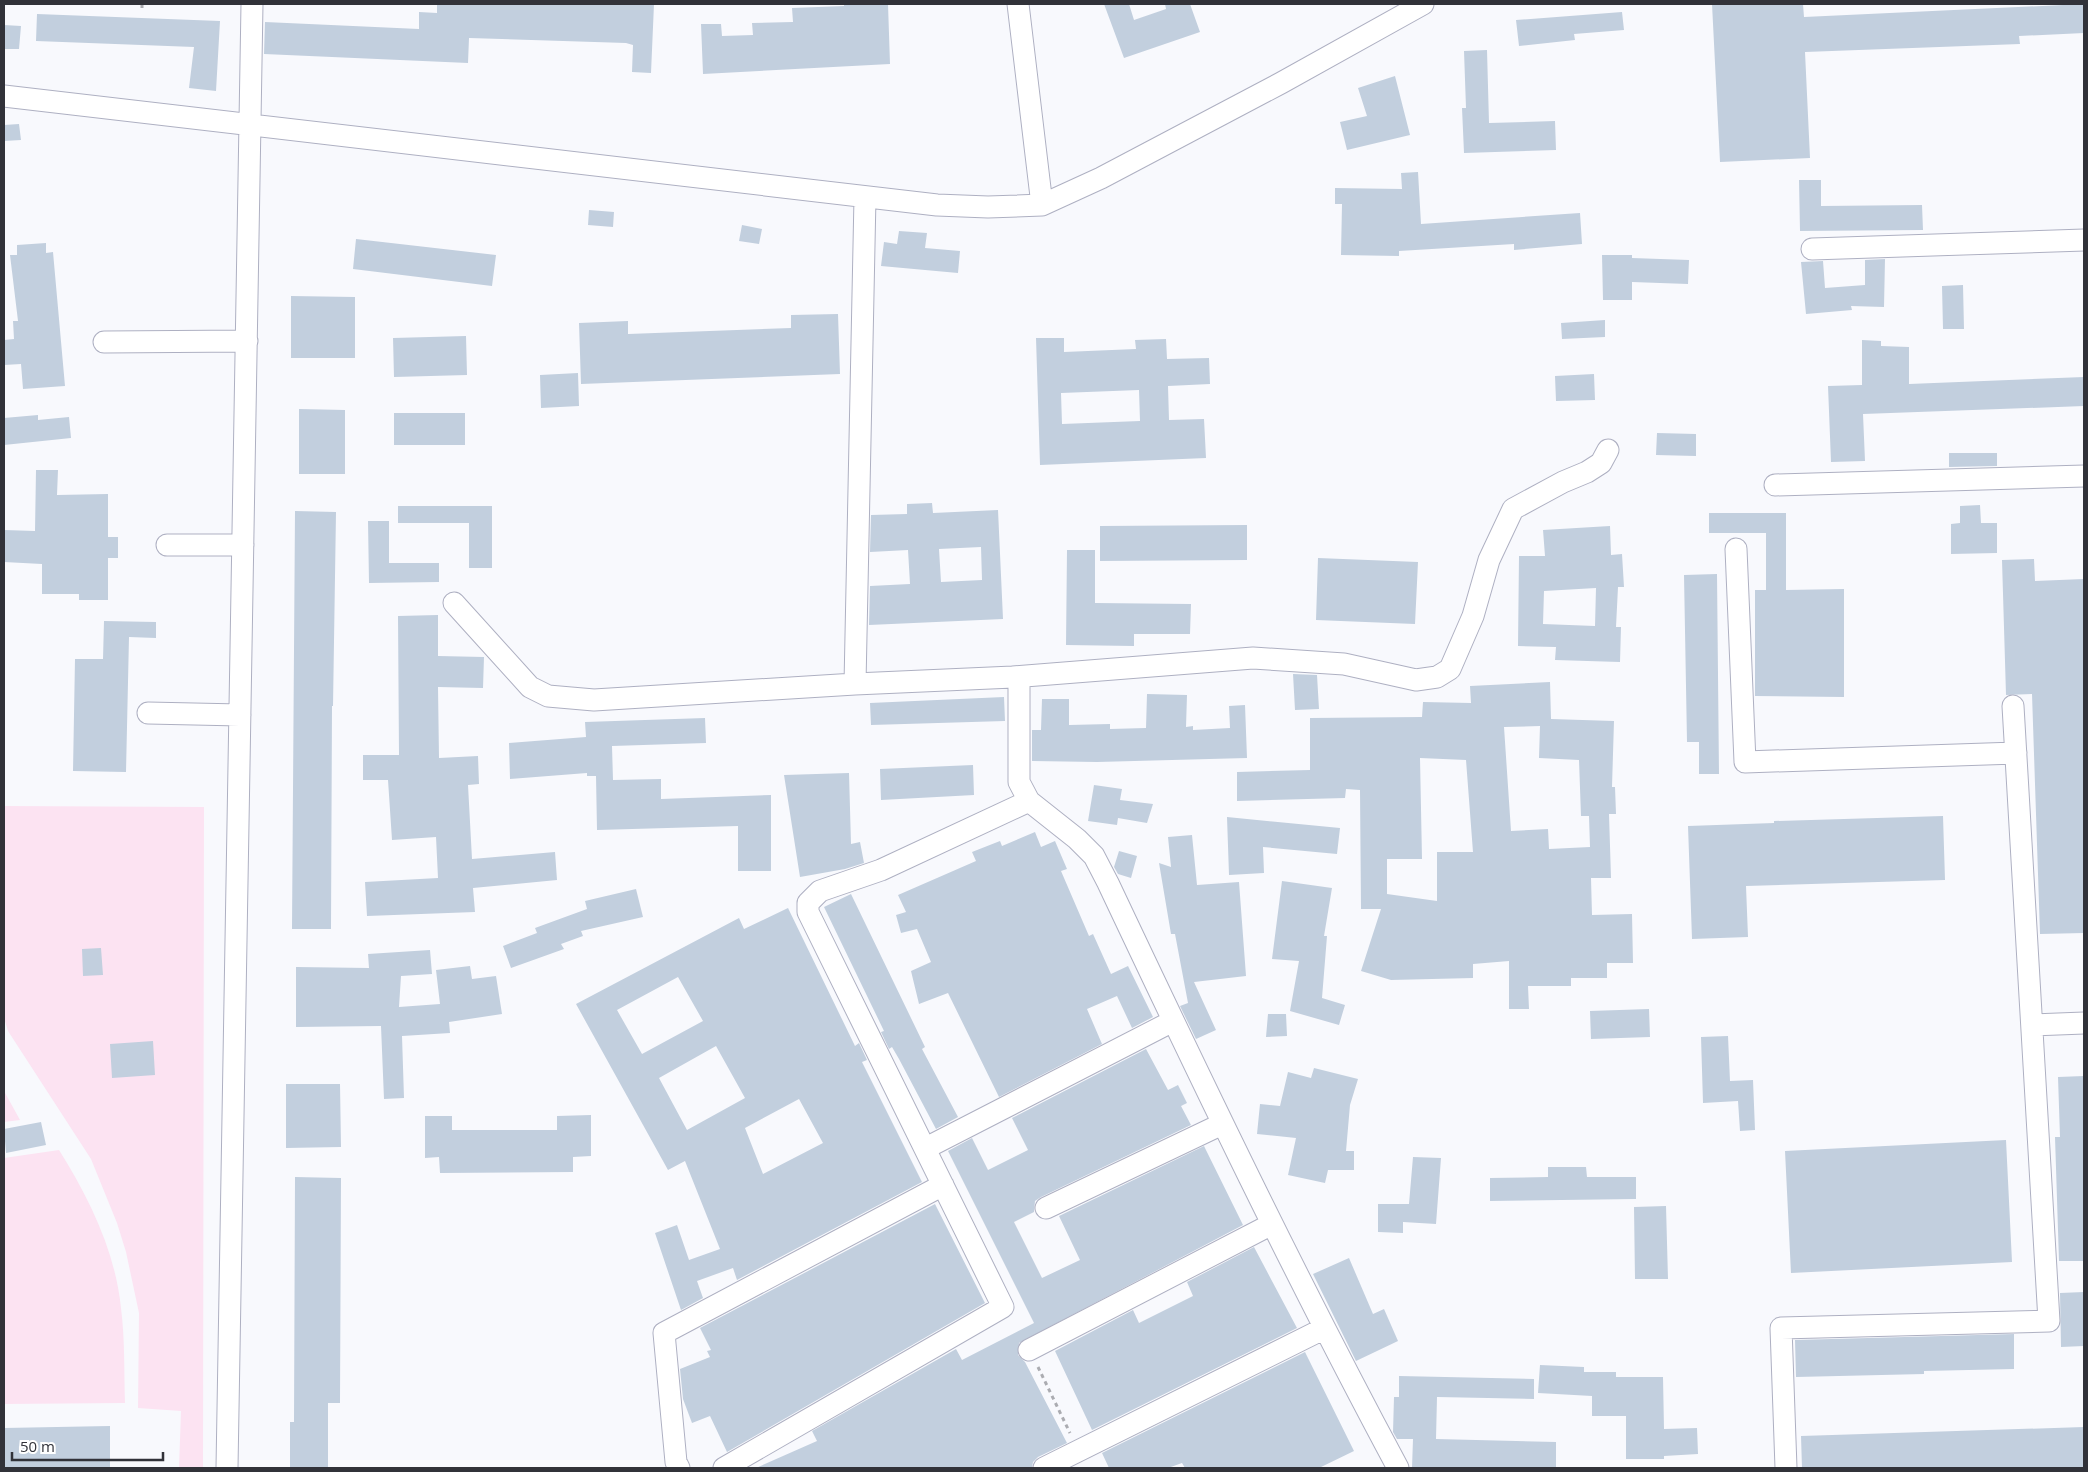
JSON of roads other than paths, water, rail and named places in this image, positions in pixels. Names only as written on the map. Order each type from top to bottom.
[{"type":"street","points":[[227,1468],[252,4]]},
{"type":"street","points":[[1018,4],[1042,206]]},
{"type":"street","points":[[4,96],[938,205],[988,207],[1042,206],[1127,165],[1423,4]]},
{"type":"street","points":[[855,684],[865,197]]},
{"type":"street","points":[[1812,249],[2084,240]]},
{"type":"street","points":[[104,342],[247,341]]},
{"type":"street","points":[[454,603],[530,688],[548,696],[594,700],[855,684],[1014,677],[1253,658],[1344,664],[1416,680],[1437,677],[1450,669],[1473,616],[1489,560],[1513,509],[1563,482],[1587,472],[1601,463],[1608,450]]},
{"type":"street","points":[[1774,486],[2084,476]]},
{"type":"street","points":[[167,544],[243,545]]},
{"type":"street","points":[[1736,549],[1745,762],[2016,753]]},
{"type":"street","points":[[1014,677],[1019,684],[1019,782],[1029,801],[1077,839],[1094,856],[1222,1124],[1323,1329],[1398,1468]]},
{"type":"street","points":[[1786,1468],[1781,1328],[2049,1321],[2013,706]]},
{"type":"street","points":[[148,713],[240,715]]},
{"type":"street","points":[[724,1468],[1003,1306],[808,912],[808,903],[820,891],[881,870],[1029,801]]},
{"type":"street","points":[[926,1148],[1173,1020]]},
{"type":"street","points":[[2032,1025],[2084,1023]]},
{"type":"street","points":[[1046,1208],[1222,1124]]},
{"type":"street","points":[[679,1468],[676,1462],[664,1333],[943,1185]]},
{"type":"street","points":[[1029,1350],[1272,1224]]},
{"type":"street","points":[[1044,1468],[1323,1329]]}]
